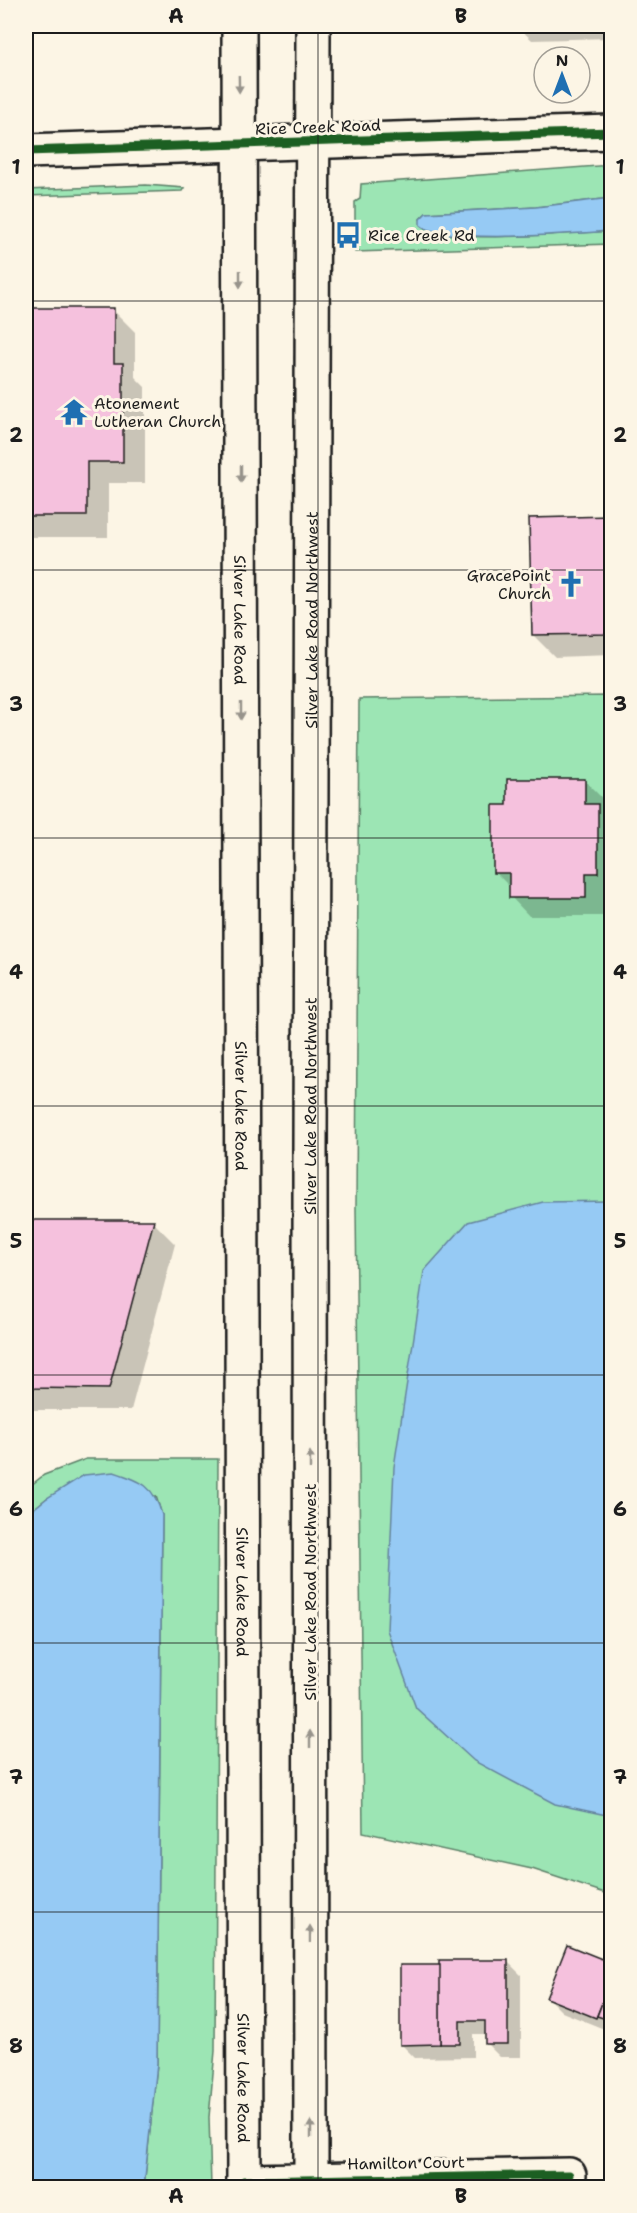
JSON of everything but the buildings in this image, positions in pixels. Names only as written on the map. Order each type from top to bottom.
[{"type":"main road","name":"Silver Lake Road","points":[[239,26],[244,2184]]},
{"type":"main road","name":"Silver Lake Road Northwest","points":[[311,2183],[310,1142],[313,26]]},
{"type":"main road","name":"Rice Creek Road","points":[[26,151],[612,132]]},
{"type":"main road","name":"Hamilton Court","points":[[244,2184],[569,2175]]},
{"type":"green space","points":[[611,165],[611,198],[536,207],[426,213],[420,219],[425,229],[464,236],[489,237],[611,231],[611,244],[355,252],[355,202],[360,199],[361,184]]},
{"type":"green space","points":[[146,185],[184,188],[182,191],[26,196],[26,190]]},
{"type":"green space","points":[[611,696],[611,1895],[532,1869],[363,1832],[356,1208],[359,699]]},
{"type":"green space","points":[[86,1459],[218,1459],[215,2051],[209,2117],[211,2187],[144,2187],[157,2064],[162,1515],[156,1496],[47,1498],[26,1515],[26,1489],[44,1475]]},
{"type":"water","points":[[611,198],[611,231],[481,236],[454,235],[433,231],[420,225],[420,219],[426,213],[536,207]]},
{"type":"water","points":[[612,1201],[611,1816],[555,1804],[474,1761],[416,1708],[387,1630],[394,1467],[424,1271],[468,1222],[543,1202]]},
{"type":"water","points":[[114,1472],[146,1486],[155,1497],[162,1515],[157,2064],[144,2187],[26,2187],[26,1515],[47,1498],[84,1475]]},
{"type":"cycle path","points":[[26,151],[612,132]]},
{"type":"cycle path","points":[[244,2181],[569,2175]]},
{"type":"place","name":"Rice Creek Rd","points":[[348,235]]},
{"type":"place","name":"Atonement Lutheran Church","points":[[74,412]]},
{"type":"place","name":"GracePoint Church","points":[[571,584]]}]
